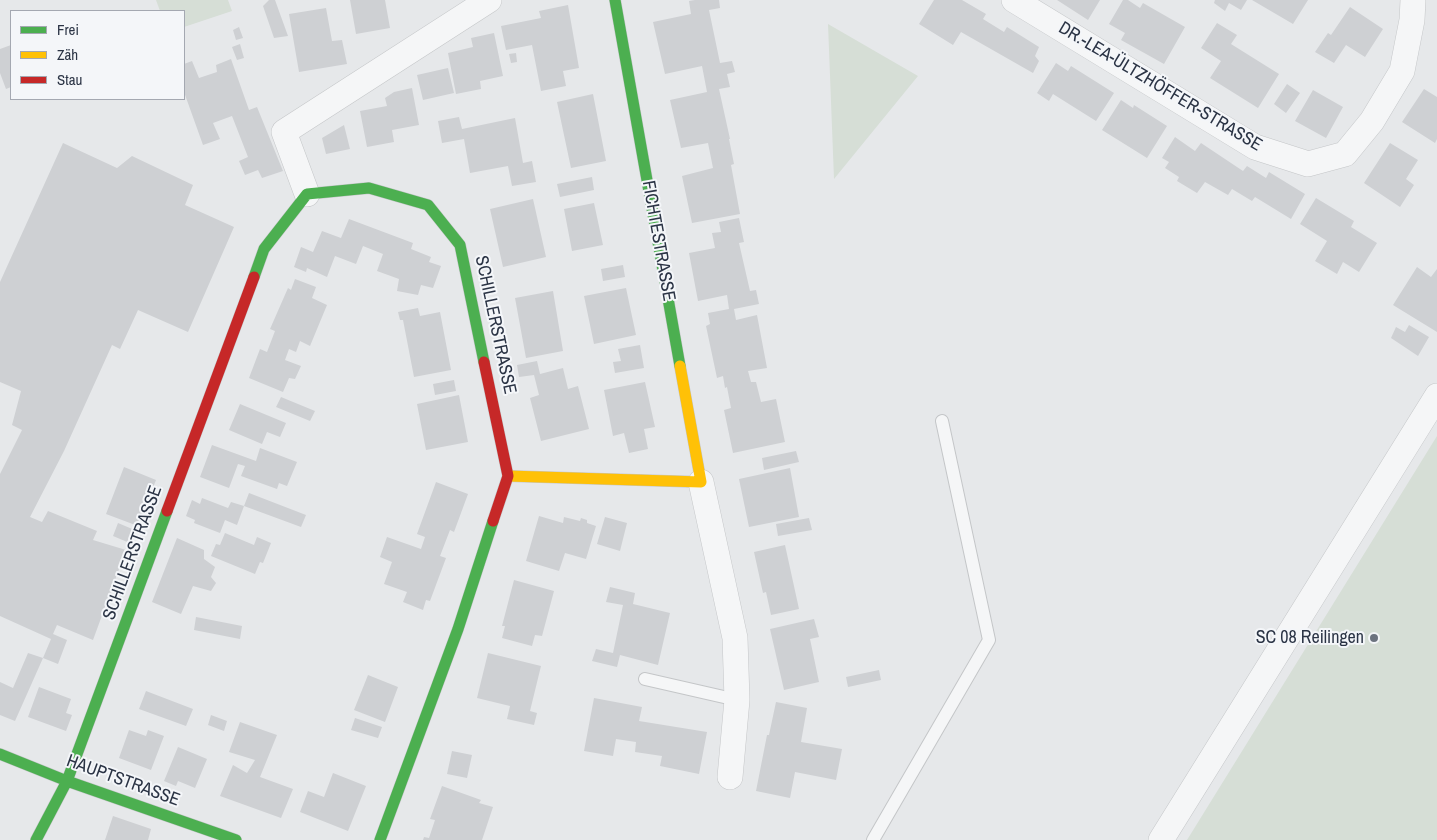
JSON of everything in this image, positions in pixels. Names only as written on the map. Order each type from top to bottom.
[{"type":"street","points":[[307,194],[284,132],[489,0]]},
{"type":"street","name":"FICHTESTRASSE","points":[[615,0],[700,482],[735,638],[737,700],[730,777]]},
{"type":"street","name":"DR.-LEA-ÜLTZHÖFFER-STRASSE","points":[[1014,0],[1255,147],[1308,164],[1345,154],[1372,121],[1402,71],[1412,20],[1413,0]]},
{"type":"street","name":"SCHILLERSTRASSE","points":[[36,840],[68,781],[264,250],[307,194],[369,188],[428,205],[460,245],[508,476],[458,629],[380,840]]},
{"type":"street","points":[[1161,840],[1437,396]]},
{"type":"street","points":[[508,476],[700,482]]},
{"type":"street","name":"HAUPTSTRASSE","points":[[0,754],[68,781],[236,840]]},
{"type":"lane","points":[[873,840],[989,640],[942,421]]},
{"type":"lane","points":[[645,679],[737,700]]},
{"type":"shaded area","points":[[156,0],[228,0],[232,11],[185,27],[185,10],[160,10]]},
{"type":"shaded area","points":[[828,24],[918,76],[834,179]]},
{"type":"shaded area","name":"SC 08 Reilingen","points":[[1437,436],[1437,840],[1187,840]]},
{"type":"building","points":[[269,0],[275,0],[288,36],[274,38],[263,6]]},
{"type":"building","points":[[350,0],[385,0],[390,28],[356,34]]},
{"type":"building","points":[[719,0],[720,8],[709,10],[720,63],[732,61],[735,72],[727,74],[730,87],[719,89],[730,139],[734,164],[731,165],[740,214],[692,223],[682,176],[713,168],[708,143],[681,148],[670,100],[707,92],[702,66],[665,74],[653,22],[691,14],[689,1]]},
{"type":"building","points":[[934,0],[962,0],[986,14],[983,19],[1004,32],[1007,27],[1039,47],[1035,56],[1039,61],[1033,73],[961,32],[953,45],[919,24]]},
{"type":"building","points":[[1057,0],[1100,0],[1088,20]]},
{"type":"building","points":[[1123,0],[1128,0],[1140,8],[1143,3],[1185,27],[1164,64],[1121,40],[1125,33],[1109,24]]},
{"type":"building","points":[[1215,0],[1247,0],[1241,10],[1229,3],[1225,11],[1214,3]]},
{"type":"building","points":[[1252,0],[1308,0],[1293,24]]},
{"type":"building","points":[[568,5],[579,68],[563,71],[566,86],[541,91],[532,45],[506,50],[501,26],[541,18],[539,11]]},
{"type":"building","points":[[1350,7],[1383,29],[1365,57],[1346,45],[1334,63],[1315,52],[1328,33],[1331,35]]},
{"type":"building","points":[[326,8],[332,41],[342,40],[347,64],[299,72],[289,14]]},
{"type":"building","points":[[1217,23],[1237,35],[1231,44],[1279,74],[1258,108],[1210,78],[1221,61],[1201,48]]},
{"type":"building","points":[[239,27],[243,38],[236,40],[233,30]]},
{"type":"building","points":[[494,33],[503,76],[480,81],[481,89],[456,94],[448,53],[473,47],[471,38]]},
{"type":"building","points":[[240,44],[244,58],[237,60],[232,47]]},
{"type":"building","points":[[10,45],[10,87],[6,89],[0,73],[0,49]]},
{"type":"building","points":[[516,53],[517,62],[511,63],[509,54]]},
{"type":"building","points":[[231,59],[249,110],[257,107],[283,171],[262,178],[258,170],[245,175],[239,161],[248,157],[232,116],[213,123],[220,139],[203,145],[185,95],[185,64],[192,61],[199,78],[217,72],[216,65]]},
{"type":"building","points":[[1056,63],[1068,71],[1071,66],[1114,93],[1096,121],[1053,94],[1049,101],[1037,93]]},
{"type":"building","points":[[448,68],[454,93],[423,100],[417,75]]},
{"type":"building","points":[[1287,84],[1300,93],[1286,113],[1274,104]]},
{"type":"building","points":[[412,88],[419,125],[392,130],[394,142],[367,147],[360,111],[387,106],[385,98],[394,92]]},
{"type":"building","points":[[1424,89],[1437,97],[1437,139],[1435,143],[1402,122]]},
{"type":"building","points":[[1313,90],[1343,107],[1326,138],[1295,121]]},
{"type":"building","points":[[593,94],[606,161],[571,168],[557,102]]},
{"type":"building","points":[[1121,100],[1133,108],[1134,105],[1167,126],[1147,158],[1102,130]]},
{"type":"building","points":[[459,117],[462,129],[515,118],[523,163],[532,161],[536,182],[512,186],[508,166],[470,173],[464,139],[442,143],[438,121]]},
{"type":"building","points":[[344,125],[350,149],[326,154],[322,138]]},
{"type":"building","points":[[1175,137],[1195,151],[1201,143],[1243,171],[1247,166],[1266,178],[1269,172],[1305,194],[1291,219],[1255,197],[1252,201],[1232,189],[1228,195],[1205,182],[1197,193],[1177,181],[1179,177],[1165,168],[1169,162],[1162,158]]},
{"type":"building","points":[[63,143],[117,168],[132,156],[193,185],[185,205],[234,227],[188,332],[138,310],[120,349],[112,345],[64,451],[30,517],[42,522],[48,511],[97,531],[93,540],[126,550],[93,640],[57,625],[53,634],[67,640],[58,664],[43,658],[51,639],[0,616],[0,474],[22,430],[12,425],[21,391],[0,382],[0,282]]},
{"type":"building","points":[[1390,143],[1418,160],[1406,179],[1414,185],[1400,207],[1364,183]]},
{"type":"building","points":[[592,177],[594,190],[560,197],[557,184]]},
{"type":"building","points":[[1316,198],[1354,221],[1351,227],[1377,243],[1359,272],[1343,262],[1337,274],[1315,261],[1327,241],[1300,224]]},
{"type":"building","points":[[533,199],[546,257],[503,267],[490,209]]},
{"type":"building","points":[[594,203],[603,245],[572,251],[564,209]]},
{"type":"building","points":[[739,218],[744,242],[739,243],[750,291],[756,290],[759,304],[734,309],[736,320],[757,315],[767,368],[748,371],[751,382],[756,382],[761,402],[776,399],[785,442],[733,453],[724,410],[731,408],[727,387],[725,388],[723,376],[717,378],[706,326],[710,324],[708,313],[729,309],[727,295],[698,301],[689,253],[715,248],[712,233],[721,232],[719,222]]},
{"type":"building","points":[[349,219],[413,243],[411,249],[431,257],[429,262],[441,266],[433,288],[421,285],[418,295],[397,291],[399,279],[377,271],[383,254],[363,246],[356,264],[335,256],[327,277],[307,268],[306,272],[294,267],[301,247],[313,252],[322,231],[341,238]]},
{"type":"building","points":[[623,265],[625,277],[603,281],[601,269]]},
{"type":"building","points":[[1417,267],[1431,277],[1437,269],[1437,332],[1393,305]]},
{"type":"building","points":[[295,279],[316,287],[312,298],[327,305],[310,346],[300,341],[296,352],[289,349],[285,360],[301,366],[295,379],[289,378],[283,392],[249,378],[260,349],[267,352],[275,331],[270,329],[288,288],[291,290]]},
{"type":"building","points":[[626,288],[636,335],[594,344],[584,296]]},
{"type":"building","points":[[553,291],[563,351],[526,358],[515,298]]},
{"type":"building","points":[[418,308],[420,316],[440,312],[451,370],[414,377],[403,320],[400,320],[398,312]]},
{"type":"building","points":[[1409,325],[1429,337],[1418,356],[1391,338],[1396,327],[1405,332]]},
{"type":"building","points":[[640,345],[644,368],[615,373],[613,362],[621,361],[618,349]]},
{"type":"building","points":[[537,361],[540,374],[563,368],[568,389],[578,386],[589,429],[541,441],[530,398],[539,395],[534,375],[519,377],[517,365]]},
{"type":"building","points":[[454,380],[456,391],[435,395],[433,384]]},
{"type":"building","points":[[645,382],[655,427],[644,429],[648,449],[629,453],[624,433],[613,436],[604,390]]},
{"type":"building","points":[[459,395],[468,442],[426,450],[417,404]]},
{"type":"building","points":[[281,397],[315,411],[310,421],[276,407]]},
{"type":"building","points":[[240,404],[286,423],[280,437],[267,432],[262,444],[229,430]]},
{"type":"building","points":[[212,445],[256,461],[260,448],[297,462],[287,486],[279,483],[277,489],[241,476],[245,466],[238,464],[229,488],[200,477]]},
{"type":"building","points":[[796,451],[799,462],[764,470],[762,458]]},
{"type":"building","points":[[124,467],[156,480],[138,526],[106,514]]},
{"type":"building","points":[[790,468],[799,517],[749,527],[739,479]]},
{"type":"building","points":[[436,482],[468,494],[454,532],[450,530],[440,556],[446,558],[430,601],[426,600],[423,610],[403,602],[407,592],[384,584],[392,562],[380,557],[387,537],[421,549],[425,537],[417,534]]},
{"type":"building","points":[[249,493],[306,515],[301,527],[244,506]]},
{"type":"building","points":[[202,498],[228,508],[231,502],[244,506],[237,525],[225,520],[220,533],[194,523],[195,520],[186,516],[192,500],[200,504]]},
{"type":"building","points":[[539,516],[563,523],[564,517],[580,521],[581,518],[587,520],[587,523],[596,526],[586,559],[565,553],[559,571],[526,561]]},
{"type":"building","points":[[605,517],[627,523],[620,551],[597,544]]},
{"type":"building","points":[[809,518],[812,530],[778,536],[776,524]]},
{"type":"building","points":[[118,523],[137,531],[132,544],[113,536]]},
{"type":"building","points":[[225,533],[254,545],[257,537],[271,543],[263,563],[260,562],[255,574],[211,556],[216,544],[220,545]]},
{"type":"building","points":[[177,538],[204,550],[204,559],[215,567],[211,577],[216,583],[211,591],[193,586],[181,614],[152,602]]},
{"type":"building","points":[[785,545],[799,609],[771,615],[766,592],[763,593],[754,552]]},
{"type":"building","points":[[514,580],[554,591],[542,636],[535,635],[532,646],[502,638],[505,626],[502,626]]},
{"type":"building","points":[[610,587],[635,593],[633,604],[670,613],[658,665],[620,655],[617,667],[592,661],[596,649],[613,653],[623,605],[606,602]]},
{"type":"building","points":[[196,617],[242,626],[240,639],[194,630]]},
{"type":"building","points":[[814,619],[819,637],[810,639],[819,682],[784,690],[770,629]]},
{"type":"building","points":[[28,653],[43,658],[15,721],[0,715],[0,682],[13,688]]},
{"type":"building","points":[[488,653],[541,666],[530,711],[537,713],[534,725],[507,719],[510,706],[477,698]]},
{"type":"building","points":[[879,670],[881,680],[848,687],[846,677]]},
{"type":"building","points":[[368,675],[398,687],[385,722],[354,710]]},
{"type":"building","points":[[39,687],[71,699],[66,713],[72,715],[66,731],[28,717]]},
{"type":"building","points":[[146,691],[193,709],[186,726],[139,709]]},
{"type":"building","points":[[594,698],[642,707],[639,721],[707,732],[699,774],[660,766],[662,756],[635,752],[636,742],[616,739],[613,756],[584,751]]},
{"type":"building","points":[[776,702],[807,708],[801,742],[842,749],[836,780],[795,772],[790,798],[756,791],[767,735],[769,735]]},
{"type":"building","points":[[211,715],[227,721],[224,731],[208,725]]},
{"type":"building","points":[[355,718],[382,727],[378,738],[351,730]]},
{"type":"building","points":[[240,722],[277,735],[260,777],[293,789],[281,818],[220,796],[233,765],[247,773],[255,760],[229,752]]},
{"type":"building","points":[[129,730],[146,736],[148,730],[164,736],[151,770],[119,758]]},
{"type":"building","points":[[178,747],[207,759],[195,788],[178,781],[176,786],[164,781]]},
{"type":"building","points":[[452,751],[472,755],[467,778],[447,774]]},
{"type":"building","points":[[333,773],[366,786],[348,831],[300,812],[308,791],[324,797]]},
{"type":"building","points":[[442,786],[481,800],[479,803],[493,807],[482,840],[423,840],[424,837],[429,838],[435,820],[430,819]]},
{"type":"building","points":[[113,816],[151,829],[148,840],[105,840]]},
{"type":"traffic: fast","points":[[615,0],[680,366]]},
{"type":"traffic: fast","points":[[254,277],[264,249],[307,194],[369,188],[428,205],[460,245],[484,362]]},
{"type":"traffic: fast","points":[[36,840],[67,781],[167,511]]},
{"type":"traffic: fast","points":[[380,840],[458,629],[493,521]]},
{"type":"traffic: fast","points":[[0,754],[67,781],[236,840]]},
{"type":"traffic: slow","points":[[508,476],[701,482],[680,366]]},
{"type":"traffic: jam","points":[[167,511],[254,277]]},
{"type":"traffic: jam","points":[[484,362],[508,476],[493,521]]},
{"type":"place","name":"SC 08 Reilingen","points":[[1374,638]]}]
